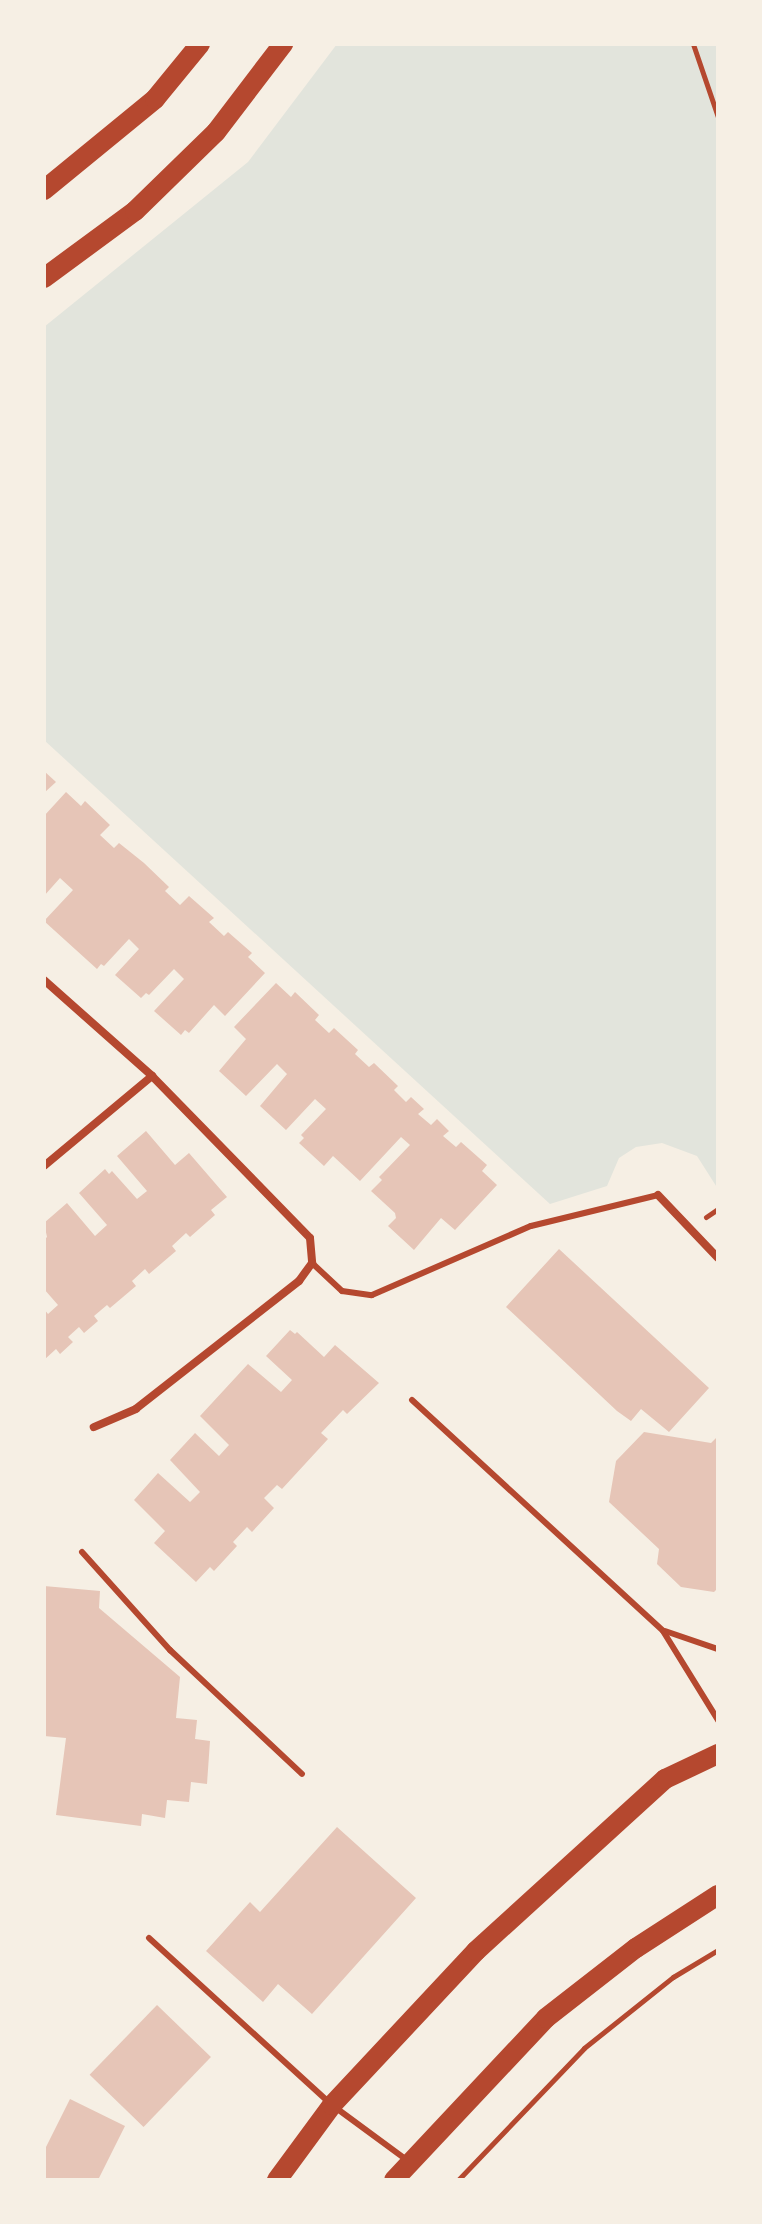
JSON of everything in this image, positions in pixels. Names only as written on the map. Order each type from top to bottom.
[{"type":"main road","points":[[44,190],[155,99],[200,44]]},
{"type":"main road","points":[[44,278],[135,211],[216,132],[283,44]]},
{"type":"main road","points":[[277,2180],[332,2105],[500,1929],[665,1779],[718,1754]]},
{"type":"main road","points":[[394,2180],[546,2018],[636,1948],[718,1895]]},
{"type":"street","points":[[44,980],[152,1076],[310,1238],[312,1263],[299,1281],[136,1409],[94,1427]]},
{"type":"street","points":[[44,1166],[152,1076]]},
{"type":"street","points":[[658,1195],[718,1258]]},
{"type":"lane","points":[[312,1263],[342,1291],[372,1295],[531,1226],[658,1195]]},
{"type":"lane","points":[[412,1400],[663,1631],[718,1720]]},
{"type":"lane","points":[[82,1552],[170,1650],[302,1774]]},
{"type":"lane","points":[[663,1631],[718,1649]]},
{"type":"lane","points":[[149,1938],[332,2105],[409,2161]]},
{"type":"path","points":[[693,44],[718,117]]},
{"type":"path","points":[[458,2180],[584,2048],[673,1977],[718,1950]]},
{"type":"shaded area","points":[[337,44],[718,44],[718,1189],[697,1156],[662,1143],[636,1147],[619,1158],[607,1186],[550,1204],[44,740],[44,327],[248,162]]},
{"type":"building","points":[[44,771],[56,782],[44,793]]},
{"type":"building","points":[[66,792],[81,806],[85,801],[110,825],[100,835],[114,848],[119,843],[144,863],[169,887],[165,891],[180,905],[189,896],[214,918],[209,922],[224,936],[228,932],[252,953],[248,957],[265,973],[225,1016],[214,1005],[189,1033],[185,1030],[181,1035],[154,1011],[184,979],[174,969],[149,995],[146,993],[141,998],[115,975],[139,949],[129,939],[104,966],[101,964],[97,969],[44,921],[73,890],[60,878],[44,896],[44,816]]},
{"type":"building","points":[[276,983],[291,997],[295,992],[319,1015],[315,1020],[329,1033],[334,1028],[358,1050],[355,1054],[369,1067],[374,1063],[398,1086],[394,1090],[406,1102],[411,1097],[424,1109],[418,1114],[431,1125],[437,1119],[449,1131],[443,1136],[456,1147],[461,1142],[487,1165],[482,1171],[497,1185],[455,1230],[441,1218],[414,1250],[388,1226],[396,1218],[395,1213],[371,1191],[382,1180],[379,1177],[410,1145],[401,1137],[360,1181],[333,1156],[324,1166],[299,1143],[304,1138],[301,1135],[326,1109],[315,1099],[286,1130],[260,1106],[287,1074],[277,1064],[246,1096],[219,1071],[246,1039],[234,1027]]},
{"type":"building","points":[[146,1131],[175,1165],[189,1153],[227,1197],[211,1210],[215,1215],[190,1237],[186,1233],[172,1246],[176,1251],[149,1274],[145,1269],[132,1281],[136,1286],[110,1308],[107,1305],[94,1316],[98,1321],[84,1333],[79,1327],[68,1337],[73,1342],[60,1354],[56,1349],[44,1360],[44,1309],[48,1314],[58,1305],[44,1289],[44,1240],[47,1237],[44,1223],[67,1203],[95,1236],[107,1225],[79,1193],[105,1169],[109,1174],[112,1171],[137,1199],[147,1191],[117,1156]]},
{"type":"building","points":[[559,1249],[709,1388],[669,1432],[641,1409],[631,1421],[617,1411],[506,1307]]},
{"type":"building","points":[[290,1330],[295,1334],[297,1332],[324,1357],[335,1345],[379,1383],[347,1414],[343,1410],[321,1433],[328,1439],[282,1489],[277,1485],[264,1498],[274,1508],[252,1532],[247,1527],[233,1542],[237,1546],[214,1571],[210,1567],[196,1582],[154,1543],[165,1531],[134,1500],[158,1473],[190,1502],[200,1492],[170,1460],[195,1433],[219,1456],[229,1445],[200,1416],[248,1364],[281,1392],[292,1380],[266,1356]]},
{"type":"building","points":[[644,1432],[711,1443],[718,1436],[718,1588],[714,1592],[681,1587],[657,1564],[659,1549],[609,1502],[616,1461]]},
{"type":"building","points":[[44,1586],[100,1591],[99,1608],[180,1677],[176,1718],[197,1720],[195,1739],[210,1741],[207,1784],[191,1782],[189,1802],[167,1800],[165,1818],[142,1814],[141,1826],[56,1815],[66,1738],[44,1736]]},
{"type":"building","points":[[337,1827],[416,1898],[312,2014],[278,1984],[263,2002],[206,1951],[250,1902],[260,1912]]},
{"type":"building","points":[[157,2005],[211,2057],[144,2127],[90,2075]]},
{"type":"building","points":[[70,2099],[125,2126],[98,2180],[44,2180],[44,2151]]}]
